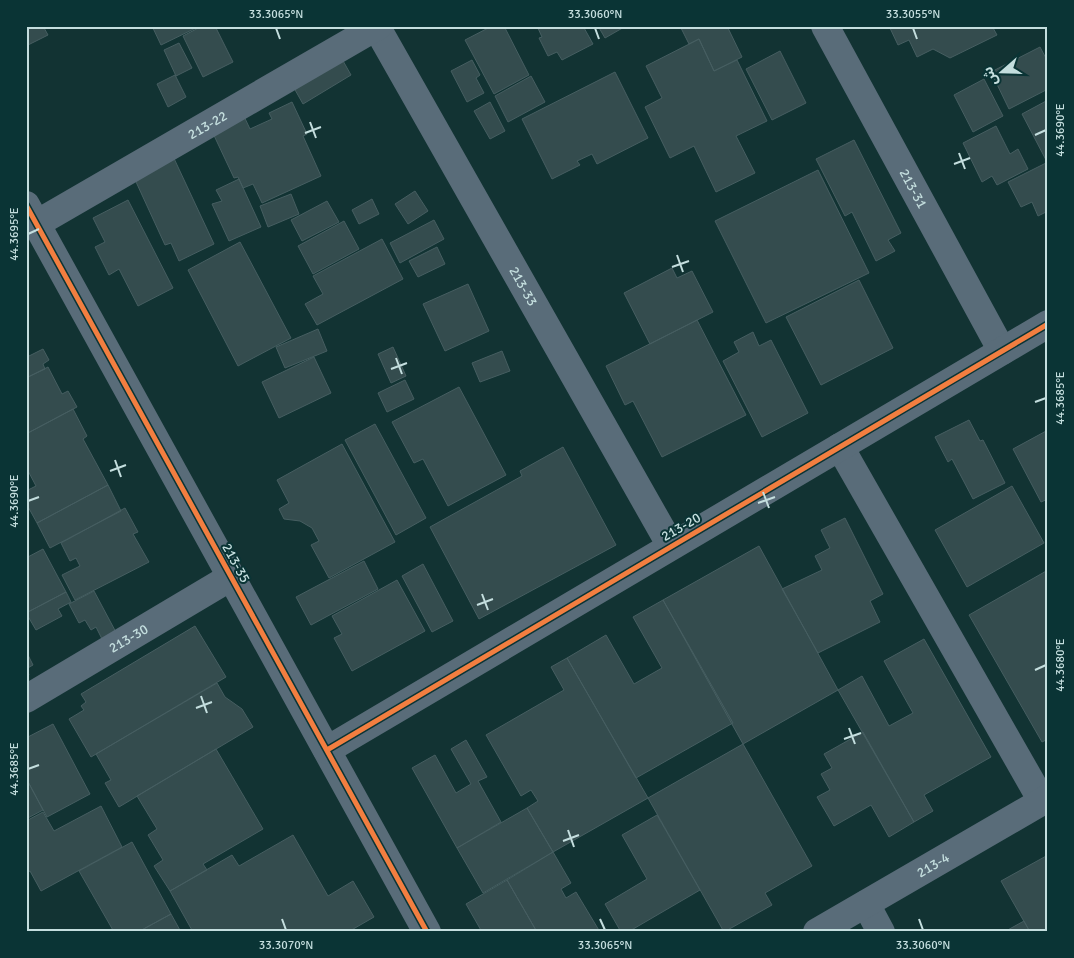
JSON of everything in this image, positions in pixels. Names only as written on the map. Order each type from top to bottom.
[{"type":"street","name":"213-22","points":[[31,214],[377,26]]},
{"type":"street","name":"213-33","points":[[377,26],[671,546]]},
{"type":"street","name":"213-31","points":[[825,26],[1002,351]]},
{"type":"street","name":"213-35","points":[[31,214],[427,932]]},
{"type":"street","name":"213-20","points":[[327,750],[1048,324]]},
{"type":"street","points":[[840,447],[1045,800]]},
{"type":"street","name":"213-30","points":[[26,700],[231,577]]},
{"type":"street","name":"213-4","points":[[817,932],[1045,800]]},
{"type":"street","points":[[866,904],[881,932]]},
{"type":"building","points":[[26,26],[43,26],[48,35],[26,46]]},
{"type":"building","points":[[152,26],[200,26],[161,45]]},
{"type":"building","points":[[202,26],[215,26],[233,62],[203,77],[183,36]]},
{"type":"building","points":[[492,26],[504,26],[529,75],[494,94],[465,40]]},
{"type":"building","points":[[537,26],[583,26],[593,44],[562,60],[557,52],[548,56],[539,38],[542,37]]},
{"type":"building","points":[[598,26],[626,26],[605,38]]},
{"type":"building","points":[[680,26],[727,26],[742,57],[714,71],[699,39],[689,44]]},
{"type":"building","points":[[889,26],[992,26],[997,35],[950,58],[933,49],[917,57],[909,40],[898,45]]},
{"type":"building","points":[[699,39],[714,71],[737,60],[767,121],[736,136],[755,173],[716,192],[694,146],[670,158],[645,107],[662,98],[646,66]]},
{"type":"building","points":[[179,43],[192,68],[176,76],[164,50]]},
{"type":"building","points":[[1040,47],[1048,62],[1048,89],[1009,109],[991,72]]},
{"type":"building","points":[[780,51],[806,103],[772,120],[746,69]]},
{"type":"building","points":[[342,59],[351,75],[303,104],[294,88]]},
{"type":"building","points":[[472,60],[480,75],[476,78],[484,93],[467,102],[451,71]]},
{"type":"building","points":[[615,72],[648,138],[597,164],[592,154],[577,161],[580,165],[552,179],[522,119]]},
{"type":"building","points":[[175,75],[186,97],[168,107],[157,84]]},
{"type":"building","points":[[531,76],[545,102],[508,122],[495,96]]},
{"type":"building","points":[[984,79],[1003,116],[973,132],[954,95]]},
{"type":"building","points":[[1048,100],[1048,159],[1046,160],[1022,114]]},
{"type":"building","points":[[292,102],[307,134],[303,136],[321,176],[262,203],[253,184],[243,188],[238,177],[234,178],[210,127],[242,112],[250,129],[272,119],[269,113]]},
{"type":"building","points":[[490,102],[505,131],[490,139],[474,111]]},
{"type":"building","points":[[996,126],[1010,154],[1018,149],[1028,169],[997,185],[992,176],[982,182],[963,143]]},
{"type":"building","points":[[854,140],[901,233],[888,240],[895,251],[876,261],[852,212],[845,216],[816,159]]},
{"type":"building","points":[[171,152],[214,244],[179,261],[171,243],[165,245],[131,171]]},
{"type":"building","points":[[1048,162],[1048,211],[1038,216],[1032,202],[1021,207],[1008,182]]},
{"type":"building","points":[[818,170],[869,273],[766,323],[715,221]]},
{"type":"building","points":[[239,179],[261,227],[229,241],[212,204],[222,201],[216,190]]},
{"type":"building","points":[[415,191],[428,211],[408,224],[395,204]]},
{"type":"building","points":[[291,194],[299,214],[268,227],[260,206]]},
{"type":"building","points":[[372,199],[379,214],[359,224],[352,210]]},
{"type":"building","points":[[128,200],[173,288],[138,306],[119,269],[109,275],[95,247],[105,242],[93,218]]},
{"type":"building","points":[[327,201],[339,222],[302,241],[291,220]]},
{"type":"building","points":[[434,220],[444,239],[400,263],[390,243]]},
{"type":"building","points":[[344,221],[359,249],[313,274],[298,246]]},
{"type":"building","points":[[382,239],[403,279],[317,325],[305,304],[323,294],[313,276]]},
{"type":"building","points":[[240,242],[291,338],[238,366],[188,270]]},
{"type":"building","points":[[437,247],[445,264],[418,277],[409,261]]},
{"type":"building","points":[[672,268],[677,278],[692,271],[713,312],[650,344],[624,293]]},
{"type":"building","points":[[859,280],[893,348],[821,385],[786,317]]},
{"type":"building","points":[[468,284],[489,331],[445,351],[423,304]]},
{"type":"building","points":[[697,320],[746,415],[662,457],[633,401],[625,405],[606,366]]},
{"type":"building","points":[[318,329],[327,351],[285,368],[276,347]]},
{"type":"building","points":[[753,332],[759,346],[771,340],[808,413],[762,437],[723,361],[739,352],[734,342]]},
{"type":"building","points":[[393,347],[406,376],[391,383],[378,354]]},
{"type":"building","points":[[43,349],[49,360],[43,364],[45,369],[26,378],[26,351],[29,356]]},
{"type":"building","points":[[502,351],[510,371],[480,382],[472,363]]},
{"type":"building","points":[[314,357],[331,393],[279,418],[262,382]]},
{"type":"building","points":[[48,367],[62,394],[68,391],[77,407],[26,434],[26,378]]},
{"type":"building","points":[[405,380],[414,399],[387,412],[378,393]]},
{"type":"building","points":[[459,387],[506,475],[448,506],[423,459],[414,463],[392,422]]},
{"type":"building","points":[[73,409],[87,436],[83,439],[108,485],[37,523],[26,503],[26,491],[36,486],[26,467],[26,434]]},
{"type":"building","points":[[969,420],[980,441],[983,440],[1005,483],[973,499],[952,459],[948,462],[935,437]]},
{"type":"building","points":[[375,424],[426,518],[396,535],[345,440]]},
{"type":"building","points":[[1048,430],[1048,499],[1041,502],[1013,449]]},
{"type":"building","points":[[342,444],[395,542],[329,578],[311,545],[319,541],[312,528],[300,521],[284,519],[279,509],[289,503],[277,480]]},
{"type":"building","points":[[563,447],[616,545],[479,619],[430,527],[522,476],[520,471]]},
{"type":"building","points":[[108,485],[121,511],[50,548],[37,523]]},
{"type":"building","points":[[1012,486],[1044,543],[967,587],[935,530]]},
{"type":"building","points":[[125,508],[138,532],[133,534],[149,562],[75,600],[62,575],[80,566],[76,558],[70,561],[61,543]]},
{"type":"building","points":[[845,518],[883,594],[870,601],[880,622],[818,653],[782,589],[822,570],[815,556],[830,548],[821,530]]},
{"type":"building","points":[[759,546],[838,690],[743,744],[663,600]]},
{"type":"building","points":[[43,549],[66,592],[26,613],[26,558]]},
{"type":"building","points":[[364,561],[378,589],[311,625],[296,597]]},
{"type":"building","points":[[423,564],[453,621],[432,632],[402,576]]},
{"type":"building","points":[[1048,570],[1048,739],[1042,742],[969,615]]},
{"type":"building","points":[[397,580],[425,631],[352,671],[334,638],[342,634],[332,616]]},
{"type":"building","points":[[94,591],[118,636],[104,643],[96,627],[91,630],[85,620],[79,623],[69,604]]},
{"type":"building","points":[[66,592],[71,602],[58,609],[62,616],[36,630],[26,613]]},
{"type":"building","points":[[663,600],[733,723],[636,778],[567,658],[606,635],[634,684],[662,668],[633,617]]},
{"type":"building","points":[[195,626],[226,677],[91,757],[69,719],[84,710],[81,706],[86,702],[81,694]]},
{"type":"building","points":[[924,639],[991,757],[924,795],[933,811],[914,822],[838,690],[862,676],[889,726],[913,713],[884,661]]},
{"type":"building","points":[[26,651],[33,665],[26,669]]},
{"type":"building","points":[[567,658],[648,798],[553,852],[527,808],[538,801],[531,790],[521,796],[486,735],[564,690],[551,667]]},
{"type":"building","points":[[217,683],[225,697],[242,709],[253,727],[119,807],[105,783],[111,780],[96,754]]},
{"type":"building","points":[[53,724],[90,794],[47,817],[26,778],[26,738]]},
{"type":"building","points":[[863,732],[914,822],[889,837],[871,805],[834,826],[817,797],[830,790],[821,774],[832,768],[824,754]]},
{"type":"building","points":[[466,740],[487,777],[478,781],[501,822],[457,848],[412,768],[435,755],[456,793],[471,784],[451,749]]},
{"type":"building","points":[[743,744],[812,866],[765,893],[772,905],[724,932],[648,798]]},
{"type":"building","points":[[216,749],[263,829],[203,864],[207,870],[170,891],[154,866],[163,860],[148,835],[157,829],[137,796]]},
{"type":"building","points":[[26,778],[43,810],[26,819]]},
{"type":"building","points":[[101,806],[122,847],[41,891],[30,871],[26,873],[26,821],[43,812],[54,831]]},
{"type":"building","points":[[527,808],[553,852],[483,893],[457,848]]},
{"type":"building","points":[[657,815],[700,890],[628,932],[621,932],[605,904],[647,879],[622,835]]},
{"type":"building","points":[[293,835],[328,896],[353,881],[374,917],[348,932],[193,932],[170,891],[232,855],[239,866]]},
{"type":"building","points":[[132,842],[171,914],[138,932],[114,932],[79,871]]},
{"type":"building","points":[[553,852],[571,883],[561,889],[566,898],[576,892],[600,932],[537,932],[507,880]]},
{"type":"building","points":[[1048,855],[1048,932],[1030,932],[1001,881]]},
{"type":"building","points":[[507,880],[537,932],[482,932],[466,904]]},
{"type":"building","points":[[171,914],[181,932],[138,932]]},
{"type":"building","points":[[1024,921],[1030,932],[1004,932]]},
{"type":"cycle path","points":[[26,205],[427,932]]},
{"type":"cycle path","points":[[327,750],[1048,324]]}]
